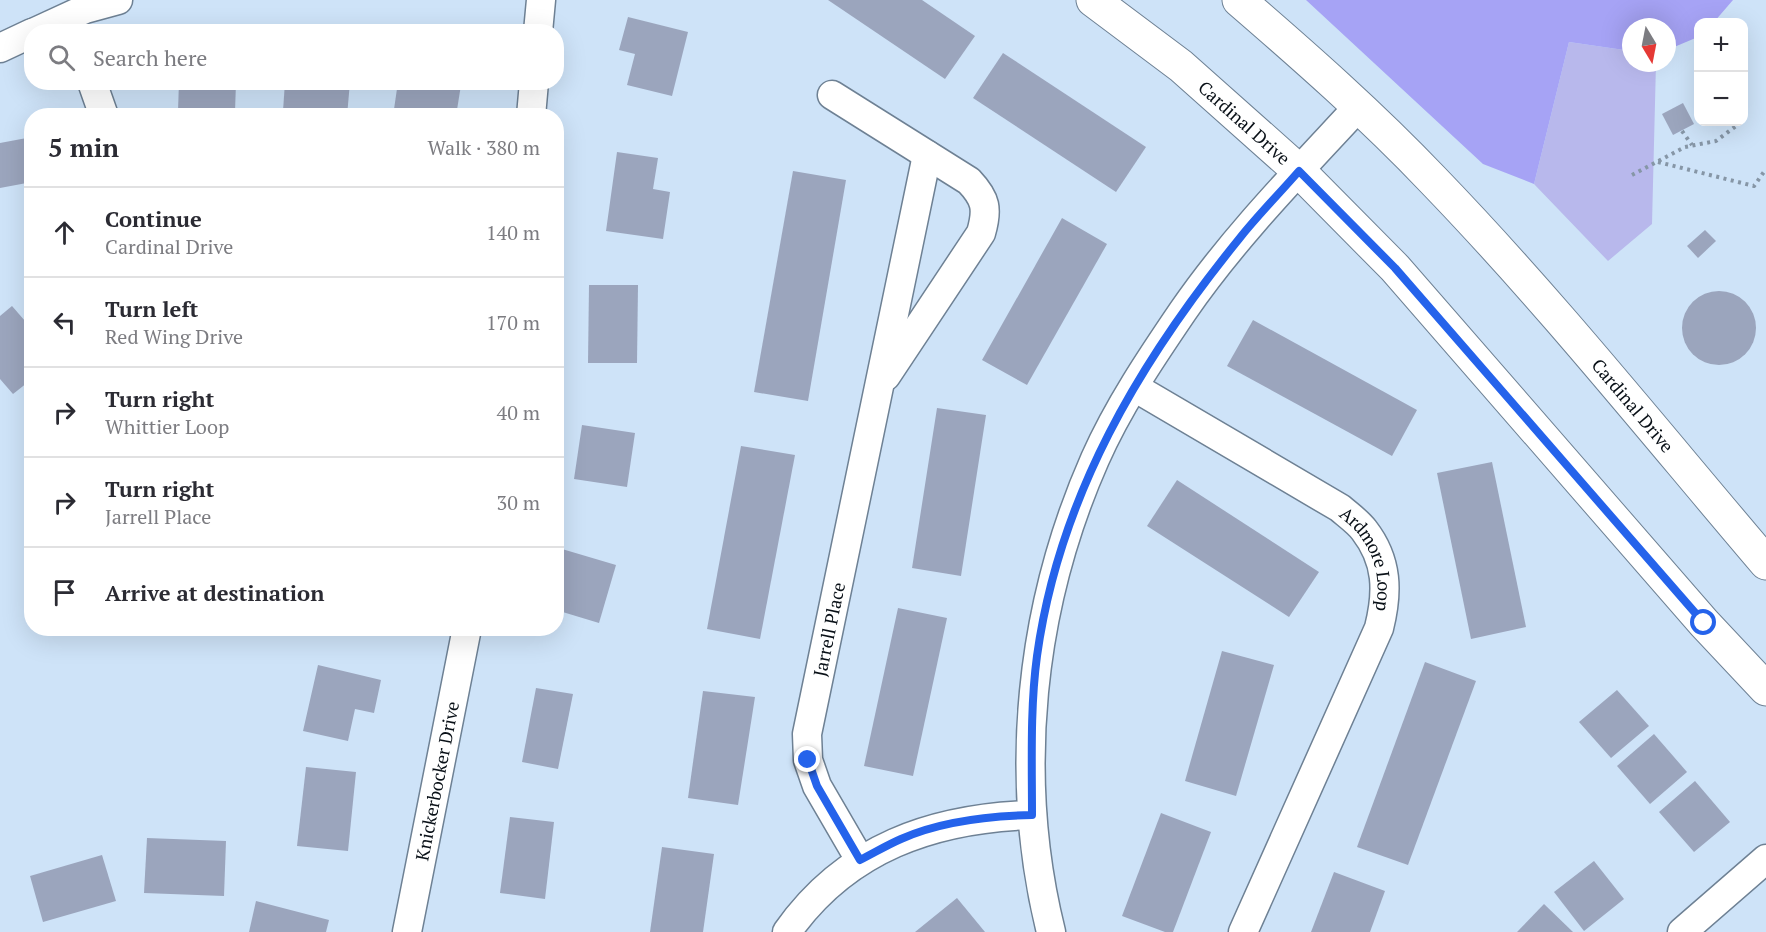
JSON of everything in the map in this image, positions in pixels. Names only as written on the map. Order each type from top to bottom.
[{"type":"main road","name":"Cardinal Drive","points":[[1093,0],[1181,66],[1299,171],[1395,268],[1696,614],[1766,689]]},
{"type":"main road","name":"Cardinal Drive","points":[[1239,0],[1359,106],[1432,179],[1545,303],[1766,563]]},
{"type":"street","points":[[69,24],[118,0]]},
{"type":"street","points":[[536,0],[538,24]]},
{"type":"street","points":[[0,48],[24,36]]},
{"type":"street","points":[[95,90],[101,108]]},
{"type":"street","points":[[532,108],[533,90]]},
{"type":"street","name":"Jarrell Place","points":[[832,95],[969,181],[980,193],[985,205],[986,218],[981,233],[877,389]]},
{"type":"street","points":[[1051,932],[1043,900],[1032,815],[1031,725],[1037,656],[1050,588],[1070,521],[1091,468],[1134,387],[1184,309],[1240,237],[1359,106]]},
{"type":"street","name":"Jarrell Place","points":[[860,860],[817,786],[808,760],[807,734],[927,155]]},
{"type":"street","name":"Ardmore Loop","points":[[1134,387],[1340,508],[1364,529],[1377,551],[1385,576],[1386,602],[1379,628],[1243,932]]},
{"type":"street","name":"Knickerbocker Drive","points":[[406,932],[465,636]]},
{"type":"street","points":[[788,932],[799,915],[822,890],[860,860],[902,838],[950,824],[1002,816],[1032,815]]},
{"type":"street","points":[[1689,930],[1766,859]]},
{"type":"path","points":[[1632,175],[1684,147],[1716,141],[1736,126]]},
{"type":"path","points":[[1682,130],[1692,145]]},
{"type":"path","points":[[1657,161],[1754,186],[1766,169]]},
{"type":"shaded area","points":[[1306,0],[1733,0],[1717,18],[1694,18],[1694,39],[1676,46],[1676,18],[1622,18],[1622,50],[1569,42],[1534,184],[1483,164]]},
{"type":"shaded area","points":[[1569,42],[1622,50],[1622,72],[1656,72],[1652,224],[1608,261],[1534,184]]},
{"type":"building","points":[[828,0],[922,0],[975,36],[945,79]]},
{"type":"building","points":[[628,17],[688,32],[672,96],[627,85],[635,54],[619,50]]},
{"type":"building","points":[[1003,53],[1146,147],[1116,192],[973,98]]},
{"type":"building","points":[[179,90],[236,90],[235,108],[178,108]]},
{"type":"building","points":[[284,90],[349,90],[348,108],[283,108]]},
{"type":"building","points":[[397,90],[460,90],[457,108],[394,108]]},
{"type":"building","points":[[1683,103],[1694,124],[1673,135],[1662,114]]},
{"type":"building","points":[[24,138],[24,184],[0,188],[0,143]]},
{"type":"building","points":[[617,152],[658,158],[653,189],[670,192],[663,239],[606,231]]},
{"type":"building","points":[[793,171],[846,180],[808,401],[754,392]]},
{"type":"building","points":[[1062,218],[1107,244],[1027,385],[982,360]]},
{"type":"building","points":[[1705,230],[1716,241],[1698,258],[1687,246]]},
{"type":"building","points":[[589,285],[638,285],[637,363],[588,363]]},
{"type":"building","points":[[1719,291],[1733,294],[1745,302],[1753,314],[1756,328],[1753,342],[1745,354],[1733,362],[1719,365],[1705,362],[1693,354],[1685,342],[1682,328],[1685,314],[1693,302],[1705,294]]},
{"type":"building","points":[[12,306],[24,320],[24,385],[13,394],[0,379],[0,316]]},
{"type":"building","points":[[1253,320],[1417,410],[1392,456],[1227,366]]},
{"type":"building","points":[[937,408],[986,415],[961,576],[912,568]]},
{"type":"building","points":[[582,425],[635,433],[627,487],[574,479]]},
{"type":"building","points":[[741,446],[795,455],[760,639],[707,629]]},
{"type":"building","points":[[1492,462],[1526,627],[1471,639],[1437,473]]},
{"type":"building","points":[[1177,480],[1319,572],[1289,617],[1147,526]]},
{"type":"building","points":[[564,550],[616,565],[599,623],[564,612]]},
{"type":"building","points":[[898,608],[947,618],[913,776],[864,766]]},
{"type":"building","points":[[1222,651],[1274,665],[1236,796],[1185,781]]},
{"type":"building","points":[[1425,662],[1476,681],[1408,865],[1357,847]]},
{"type":"building","points":[[318,665],[381,680],[374,713],[355,709],[348,741],[303,731]]},
{"type":"building","points":[[536,688],[573,694],[558,769],[522,762]]},
{"type":"building","points":[[1617,690],[1649,726],[1611,758],[1579,722]]},
{"type":"building","points":[[703,691],[755,697],[738,805],[688,798]]},
{"type":"building","points":[[1654,734],[1687,772],[1650,804],[1617,766]]},
{"type":"building","points":[[306,767],[356,772],[348,851],[297,846]]},
{"type":"building","points":[[1695,781],[1730,822],[1694,852],[1659,812]]},
{"type":"building","points":[[1161,813],[1211,832],[1173,932],[1165,932],[1122,916]]},
{"type":"building","points":[[510,817],[554,822],[545,899],[500,893]]},
{"type":"building","points":[[147,838],[226,841],[224,896],[144,893]]},
{"type":"building","points":[[662,847],[714,854],[703,932],[650,932]]},
{"type":"building","points":[[102,855],[116,901],[43,922],[30,876]]},
{"type":"building","points":[[1594,861],[1624,899],[1584,931],[1554,892]]},
{"type":"building","points":[[1334,872],[1385,891],[1370,932],[1311,932]]},
{"type":"building","points":[[957,898],[985,932],[915,932]]},
{"type":"building","points":[[256,901],[329,920],[326,932],[249,932]]},
{"type":"building","points":[[1544,904],[1573,932],[1517,932]]},
{"type":"route","points":[[808,760],[817,786],[860,860],[902,838],[950,824],[1002,816],[1032,815],[1031,725],[1037,656],[1050,588],[1070,521],[1096,457],[1134,387],[1184,309],[1240,237],[1299,171],[1395,268],[1704,623]]}]
